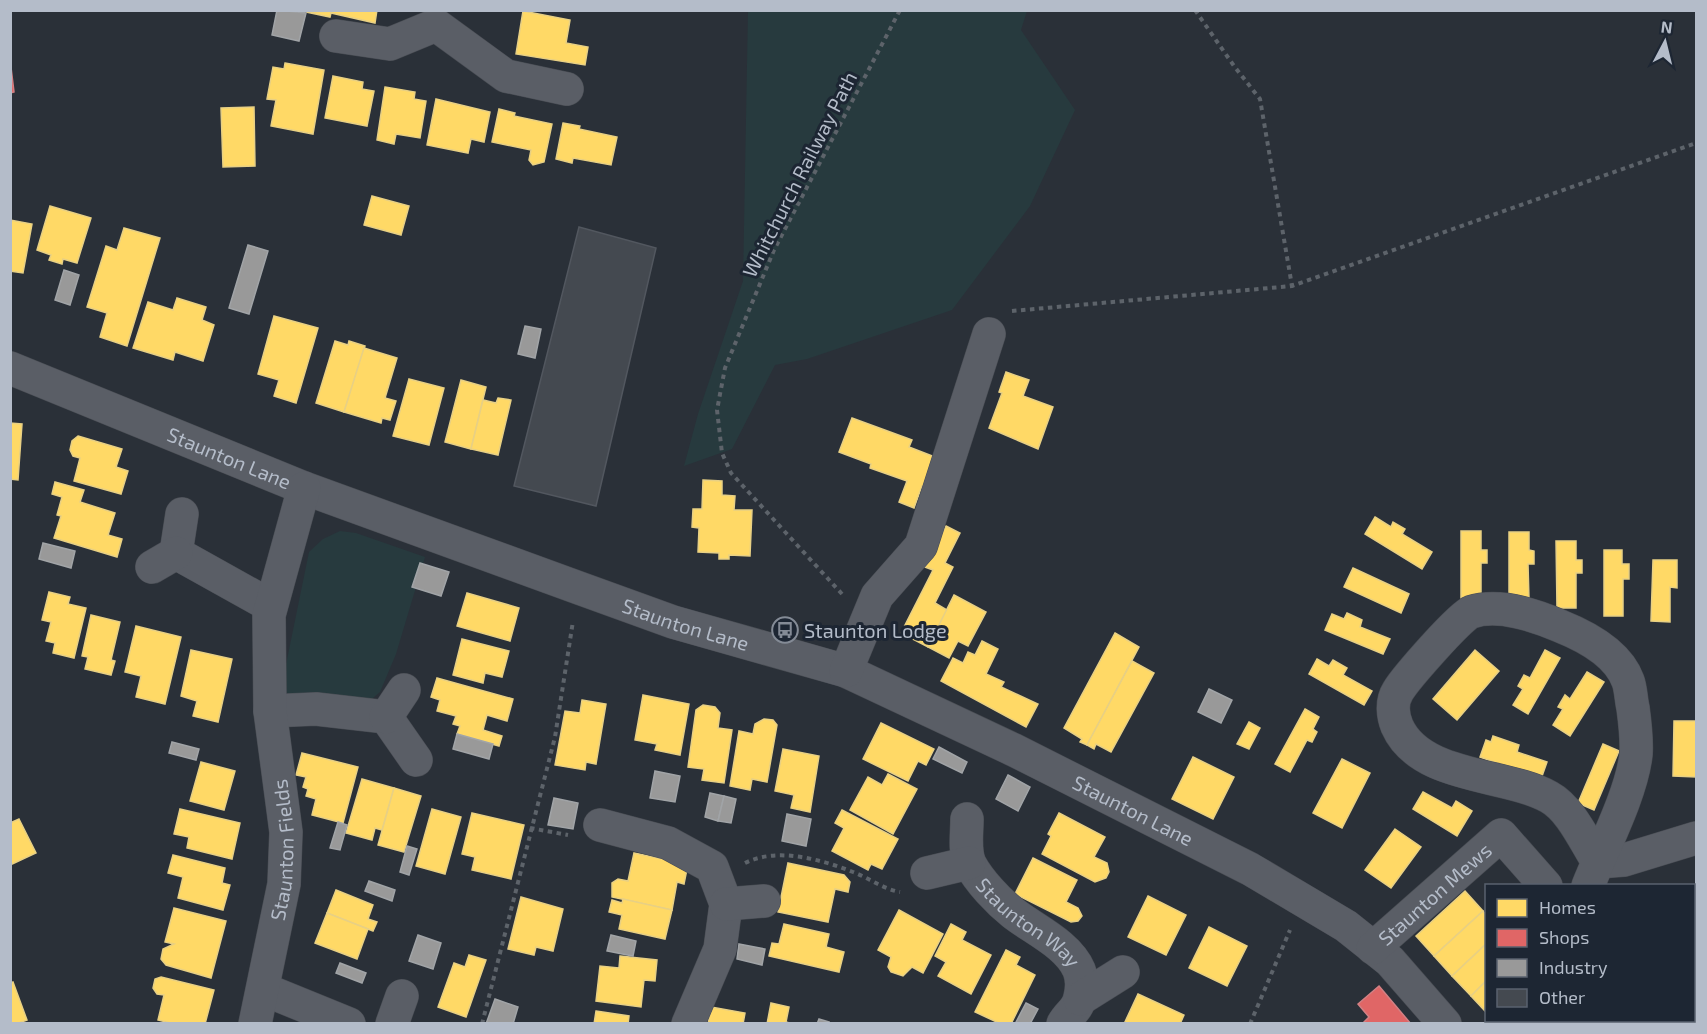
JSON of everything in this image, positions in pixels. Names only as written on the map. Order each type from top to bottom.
[{"type":"street","points":[[336,36],[390,44],[437,23],[506,76],[567,89]]},
{"type":"street","points":[[846,671],[877,596],[921,546],[989,334]]},
{"type":"street","name":"Staunton Lane","points":[[10,368],[304,488],[579,588],[673,622],[846,671],[1089,788],[1250,869],[1346,926],[1390,962],[1445,1023]]},
{"type":"street","name":"Staunton Fields","points":[[255,1023],[284,884],[286,832],[270,711],[269,615],[304,488]]},
{"type":"street","points":[[182,514],[164,560],[272,606]]},
{"type":"street","points":[[1513,611],[1584,636],[1614,659],[1628,681],[1635,722],[1636,752],[1633,770],[1593,874],[1572,820],[1551,798],[1524,786],[1488,779],[1436,762],[1404,739],[1398,729],[1394,717],[1397,692],[1455,624],[1470,612],[1513,611]]},
{"type":"street","points":[[386,717],[404,690]]},
{"type":"street","points":[[270,711],[316,709],[386,717],[416,760]]},
{"type":"street","name":"Staunton Way","points":[[967,819],[969,863],[1011,912],[1065,952],[1079,969],[1082,984],[1072,1011]]},
{"type":"street","points":[[589,831],[668,843],[727,866],[726,903],[720,949],[688,1023]]},
{"type":"street","name":"Staunton Mews","points":[[1373,948],[1501,835],[1545,884]]},
{"type":"street","points":[[1593,874],[1624,860],[1696,838]]},
{"type":"street","points":[[915,883],[969,863]]},
{"type":"street","points":[[726,903],[764,902]]},
{"type":"street","points":[[1072,1011],[1123,972]]},
{"type":"street","points":[[263,989],[349,1023]]},
{"type":"path","name":"Whitchurch Railway Path","points":[[867,621],[731,473],[722,453],[717,410],[724,368],[774,250],[900,10]]},
{"type":"path","points":[[1195,10],[1260,99],[1292,286]]},
{"type":"path","points":[[989,334],[1006,311],[1292,286],[1696,142]]},
{"type":"path","points":[[482,1023],[555,737],[579,588]]},
{"type":"path","points":[[530,828],[589,831]]},
{"type":"path","points":[[727,866],[760,855],[786,855],[853,871],[892,890],[915,883]]},
{"type":"path","points":[[1250,1023],[1304,901]]},
{"type":"green space","points":[[748,11],[1027,11],[1021,30],[1075,110],[1030,206],[952,310],[807,359],[775,365],[732,449],[684,466],[698,414],[743,281]]},
{"type":"green space","points":[[340,531],[356,533],[425,557],[396,654],[380,692],[367,703],[290,698],[282,684],[309,552],[323,539]]},
{"type":"building: Homes","points":[[377,10],[375,23],[331,13],[330,17],[306,12]]},
{"type":"building: Homes","points":[[523,11],[570,20],[566,43],[588,47],[585,65],[516,54]]},
{"type":"building: Homes","points":[[285,63],[324,70],[313,134],[271,126],[276,100],[267,99],[273,67],[284,69]]},
{"type":"building: Homes","points":[[333,76],[363,82],[362,89],[374,91],[367,126],[325,118]]},
{"type":"building: Homes","points":[[385,87],[415,92],[414,99],[426,101],[420,138],[396,134],[394,144],[377,140]]},
{"type":"building: Homes","points":[[436,99],[490,112],[484,142],[471,139],[468,153],[427,145]]},
{"type":"building: Homes","points":[[254,107],[255,166],[223,167],[221,108]]},
{"type":"building: Homes","points":[[499,109],[515,113],[514,116],[552,124],[544,162],[533,165],[529,160],[531,150],[492,142]]},
{"type":"building: Homes","points":[[563,123],[617,137],[611,165],[573,158],[572,163],[556,159]]},
{"type":"building: Homes","points":[[372,196],[409,206],[401,235],[364,225]]},
{"type":"building: Homes","points":[[50,206],[91,218],[77,263],[63,259],[62,264],[49,260],[51,255],[37,250]]},
{"type":"building: Homes","points":[[10,220],[32,224],[23,273],[10,271]]},
{"type":"building: Homes","points":[[124,228],[160,238],[127,346],[100,337],[107,313],[87,307],[106,246],[117,250]]},
{"type":"building: Homes","points":[[177,298],[206,307],[202,320],[214,325],[203,361],[175,352],[173,360],[133,348],[148,302],[173,310]]},
{"type":"building: Homes","points":[[274,316],[318,328],[296,403],[274,396],[279,380],[258,374]]},
{"type":"building: Homes","points":[[335,341],[348,345],[349,341],[365,346],[344,412],[316,403]]},
{"type":"building: Homes","points":[[364,348],[397,358],[385,398],[396,401],[390,420],[382,418],[381,423],[344,412]]},
{"type":"building: Homes","points":[[1006,372],[1029,380],[1023,396],[1053,407],[1038,449],[989,428],[1002,393],[999,392]]},
{"type":"building: Homes","points":[[409,379],[444,388],[429,445],[393,436]]},
{"type":"building: Homes","points":[[461,380],[486,387],[471,449],[445,442]]},
{"type":"building: Homes","points":[[498,398],[511,400],[498,455],[471,449],[483,400],[496,403]]},
{"type":"building: Homes","points":[[852,418],[912,440],[909,447],[940,459],[929,489],[922,486],[914,508],[899,502],[907,481],[870,468],[871,464],[839,452]]},
{"type":"building: Homes","points":[[10,423],[22,424],[18,480],[10,479]]},
{"type":"building: Homes","points":[[78,436],[122,449],[116,467],[128,471],[121,494],[74,481],[80,458],[73,456],[70,450],[72,441]]},
{"type":"building: Homes","points":[[703,480],[722,481],[722,495],[735,496],[734,510],[752,510],[750,556],[729,555],[729,559],[719,559],[719,553],[698,552],[699,528],[692,527],[693,509],[702,509]]},
{"type":"building: Homes","points":[[55,482],[84,490],[80,502],[115,513],[108,535],[122,539],[117,557],[54,538],[61,516],[57,515],[62,497],[52,494]]},
{"type":"building: Homes","points":[[1375,517],[1391,527],[1393,522],[1405,529],[1402,534],[1432,552],[1422,569],[1365,534]]},
{"type":"building: Homes","points":[[946,526],[960,533],[945,563],[953,567],[935,603],[947,610],[928,647],[901,633],[933,570],[925,567]]},
{"type":"building: Homes","points":[[1461,531],[1481,531],[1481,550],[1487,550],[1487,563],[1481,563],[1481,598],[1461,598]]},
{"type":"building: Homes","points":[[1509,532],[1529,532],[1529,550],[1534,551],[1534,564],[1528,564],[1529,599],[1509,599]]},
{"type":"building: Homes","points":[[1556,541],[1576,541],[1576,560],[1582,560],[1582,573],[1576,573],[1576,608],[1557,608]]},
{"type":"building: Homes","points":[[1604,550],[1622,550],[1622,564],[1629,564],[1629,579],[1623,579],[1623,616],[1604,616]]},
{"type":"building: Homes","points":[[1653,560],[1677,560],[1677,588],[1670,587],[1670,622],[1651,621]]},
{"type":"building: Homes","points":[[1353,568],[1409,594],[1401,613],[1344,587]]},
{"type":"building: Homes","points":[[49,592],[70,597],[68,604],[86,608],[74,658],[53,653],[55,643],[46,641],[51,622],[42,620]]},
{"type":"building: Homes","points":[[467,593],[519,608],[510,641],[457,626]]},
{"type":"building: Homes","points":[[954,595],[986,612],[968,646],[958,641],[949,658],[928,647]]},
{"type":"building: Homes","points":[[1347,613],[1362,620],[1360,627],[1390,639],[1383,654],[1325,630],[1332,614],[1344,619]]},
{"type":"building: Homes","points":[[91,615],[120,622],[111,660],[115,661],[111,675],[85,669],[88,657],[82,656]]},
{"type":"building: Homes","points":[[136,626],[181,637],[165,704],[136,697],[141,676],[125,672]]},
{"type":"building: Homes","points":[[1115,633],[1139,647],[1087,745],[1080,742],[1082,739],[1064,728]]},
{"type":"building: Homes","points":[[462,639],[509,651],[502,677],[485,673],[483,683],[453,675]]},
{"type":"building: Homes","points":[[982,641],[998,649],[986,674],[1004,682],[1001,687],[1038,704],[1026,727],[941,681],[953,658],[963,663],[968,652],[975,655]]},
{"type":"building: Homes","points":[[191,650],[232,659],[218,722],[193,716],[197,701],[181,696]]},
{"type":"building: Homes","points":[[1475,650],[1499,671],[1457,720],[1433,699]]},
{"type":"building: Homes","points":[[1545,650],[1560,658],[1528,714],[1513,705],[1523,689],[1518,686],[1524,675],[1530,678]]},
{"type":"building: Homes","points":[[1317,659],[1329,666],[1333,660],[1347,668],[1343,675],[1372,691],[1364,705],[1309,674]]},
{"type":"building: Homes","points":[[1132,661],[1154,673],[1111,752],[1096,744],[1094,749],[1087,745]]},
{"type":"building: Homes","points":[[1587,672],[1604,682],[1570,736],[1553,725],[1563,709],[1558,707],[1565,695],[1570,699]]},
{"type":"building: Homes","points":[[437,678],[513,699],[507,721],[487,715],[483,730],[502,736],[499,746],[457,734],[460,726],[453,724],[456,716],[437,711],[440,700],[431,697]]},
{"type":"building: Homes","points":[[643,695],[689,704],[680,755],[655,750],[657,744],[635,740]]},
{"type":"building: Homes","points":[[582,700],[606,704],[596,764],[586,762],[585,770],[555,765],[565,711],[580,713]]},
{"type":"building: Homes","points":[[703,705],[715,707],[720,713],[718,728],[732,730],[724,783],[702,780],[704,769],[688,767],[696,710]]},
{"type":"building: Homes","points":[[1305,709],[1319,717],[1313,729],[1317,732],[1312,742],[1307,740],[1290,772],[1275,764]]},
{"type":"building: Homes","points":[[764,719],[773,720],[777,725],[767,782],[752,779],[750,790],[730,786],[739,731],[753,734],[755,724]]},
{"type":"building: Homes","points":[[1674,721],[1696,721],[1696,777],[1673,776]]},
{"type":"building: Homes","points":[[1249,722],[1260,728],[1249,749],[1237,744]]},
{"type":"building: Homes","points":[[881,723],[934,749],[926,765],[918,761],[908,781],[863,759]]},
{"type":"building: Homes","points":[[1493,736],[1519,745],[1517,752],[1547,762],[1541,779],[1480,757],[1486,740],[1491,742]]},
{"type":"building: Homes","points":[[1603,744],[1619,751],[1594,810],[1578,803]]},
{"type":"building: Homes","points":[[783,749],[819,756],[810,812],[791,808],[794,795],[775,791]]},
{"type":"building: Homes","points":[[302,753],[358,767],[343,823],[312,815],[316,799],[306,796],[308,789],[303,787],[306,777],[296,775]]},
{"type":"building: Homes","points":[[1193,757],[1234,777],[1213,819],[1172,799]]},
{"type":"building: Homes","points":[[1342,759],[1370,773],[1342,828],[1313,813]]},
{"type":"building: Homes","points":[[201,762],[235,771],[224,810],[190,801]]},
{"type":"building: Homes","points":[[888,774],[917,789],[893,834],[850,810],[868,777],[882,785]]},
{"type":"building: Homes","points":[[362,779],[394,788],[382,830],[375,828],[372,840],[346,833]]},
{"type":"building: Homes","points":[[394,788],[421,796],[404,852],[378,845]]},
{"type":"building: Homes","points":[[1423,792],[1452,808],[1456,801],[1472,811],[1457,836],[1413,809]]},
{"type":"building: Homes","points":[[180,809],[240,823],[232,859],[187,848],[189,837],[174,834]]},
{"type":"building: Homes","points":[[432,809],[461,817],[445,874],[416,866]]},
{"type":"building: Homes","points":[[842,810],[898,839],[882,869],[871,864],[868,870],[832,851],[844,828],[835,823]]},
{"type":"building: Homes","points":[[472,813],[524,825],[511,879],[472,870],[475,857],[462,854]]},
{"type":"building: Homes","points":[[1059,813],[1105,837],[1094,857],[1107,863],[1109,872],[1106,878],[1095,882],[1042,854],[1051,836],[1048,834]]},
{"type":"building: Homes","points":[[19,819],[36,853],[10,865],[10,823]]},
{"type":"building: Homes","points":[[1395,829],[1421,847],[1391,888],[1365,870]]},
{"type":"building: Homes","points":[[634,853],[688,864],[684,884],[677,882],[672,910],[612,897],[612,883],[618,879],[628,881]]},
{"type":"building: Homes","points":[[173,855],[225,868],[222,883],[230,885],[223,910],[178,898],[183,877],[168,873]]},
{"type":"building: Homes","points":[[1033,858],[1077,880],[1066,902],[1078,908],[1082,916],[1078,921],[1071,922],[1015,894]]},
{"type":"building: Homes","points":[[788,863],[844,875],[850,882],[848,892],[835,889],[828,922],[778,912]]},
{"type":"building: Homes","points":[[336,890],[373,905],[368,919],[377,922],[373,931],[327,913]]},
{"type":"building: Homes","points":[[1465,891],[1483,911],[1434,956],[1416,936]]},
{"type":"building: Homes","points":[[1148,896],[1186,915],[1166,955],[1128,937]]},
{"type":"building: Homes","points":[[521,897],[563,909],[553,951],[536,947],[534,955],[508,949]]},
{"type":"building: Homes","points":[[623,899],[672,910],[665,939],[619,929],[622,915],[609,912],[612,900],[622,903]]},
{"type":"building: Homes","points":[[174,908],[226,921],[211,978],[166,965],[161,959],[163,949],[174,944],[165,942]]},
{"type":"building: Homes","points":[[899,910],[943,934],[923,973],[912,967],[903,976],[891,972],[888,967],[891,957],[878,950]]},
{"type":"building: Homes","points":[[1483,911],[1485,914],[1485,945],[1452,976],[1434,956]]},
{"type":"building: Homes","points":[[327,913],[368,929],[357,959],[315,943]]},
{"type":"building: Homes","points":[[784,924],[829,934],[826,947],[844,952],[839,972],[769,956],[772,943],[779,944]]},
{"type":"building: Homes","points":[[951,924],[966,932],[962,940],[991,955],[971,994],[938,976],[946,962],[935,956]]},
{"type":"building: Homes","points":[[1209,927],[1247,946],[1227,986],[1189,968]]},
{"type":"building: Homes","points":[[1485,945],[1485,982],[1471,996],[1452,976]]},
{"type":"building: Homes","points":[[1006,950],[1020,957],[1016,965],[1035,975],[1011,1024],[1001,1024],[975,1012]]},
{"type":"building: Homes","points":[[469,955],[486,960],[466,1017],[438,1007],[454,963],[465,967]]},
{"type":"building: Homes","points":[[620,956],[657,960],[655,981],[644,980],[641,1007],[596,1001],[600,966],[619,968]]},
{"type":"building: Homes","points":[[161,977],[214,990],[205,1024],[174,1024],[158,1020],[164,995],[157,994],[153,988],[155,979]]},
{"type":"building: Homes","points":[[13,982],[27,1020],[10,1024],[10,983]]},
{"type":"building: Homes","points":[[1485,982],[1485,1011],[1471,996]]},
{"type":"building: Homes","points":[[1138,994],[1184,1015],[1180,1024],[1124,1024]]},
{"type":"building: Homes","points":[[771,1003],[789,1007],[786,1022],[793,1024],[767,1024]]},
{"type":"building: Homes","points":[[711,1007],[745,1013],[743,1024],[708,1024]]},
{"type":"building: Homes","points":[[596,1011],[629,1016],[628,1024],[594,1024]]},
{"type":"building: Shops","points":[[10,59],[14,92],[10,93]]},
{"type":"building: Shops","points":[[1379,986],[1411,1024],[1362,1024],[1369,1017],[1358,1004]]},
{"type":"building: Industry","points":[[277,10],[306,13],[299,41],[272,35]]},
{"type":"building: Industry","points":[[248,245],[268,251],[249,314],[229,308]]},
{"type":"building: Industry","points":[[64,270],[79,275],[70,305],[55,300]]},
{"type":"building: Industry","points":[[525,326],[541,329],[535,358],[518,354]]},
{"type":"building: Industry","points":[[43,543],[75,551],[71,568],[39,559]]},
{"type":"building: Industry","points":[[420,563],[449,572],[441,596],[412,587]]},
{"type":"building: Industry","points":[[1209,689],[1232,700],[1221,723],[1198,712]]},
{"type":"building: Industry","points":[[457,734],[493,744],[489,759],[453,749]]},
{"type":"building: Industry","points":[[172,742],[199,749],[196,760],[169,753]]},
{"type":"building: Industry","points":[[939,747],[967,762],[962,773],[933,759]]},
{"type":"building: Industry","points":[[655,771],[680,776],[675,802],[650,798]]},
{"type":"building: Industry","points":[[1008,775],[1030,787],[1018,811],[996,799]]},
{"type":"building: Industry","points":[[710,793],[724,796],[718,821],[705,817]]},
{"type":"building: Industry","points":[[724,796],[736,799],[731,823],[718,821]]},
{"type":"building: Industry","points":[[554,798],[578,803],[573,829],[548,825]]},
{"type":"building: Industry","points":[[787,814],[811,819],[806,846],[782,841]]},
{"type":"building: Industry","points":[[338,822],[347,825],[340,850],[330,848]]},
{"type":"building: Industry","points":[[407,846],[417,849],[409,875],[400,872]]},
{"type":"building: Industry","points":[[369,881],[395,890],[392,901],[365,891]]},
{"type":"building: Industry","points":[[418,935],[441,943],[433,969],[409,961]]},
{"type":"building: Industry","points":[[611,935],[636,941],[633,956],[607,951]]},
{"type":"building: Industry","points":[[739,944],[765,949],[762,965],[737,959]]},
{"type":"building: Industry","points":[[340,963],[366,973],[362,983],[336,973]]},
{"type":"building: Industry","points":[[495,999],[518,1007],[513,1024],[486,1024]]},
{"type":"building: Industry","points":[[1026,1003],[1038,1009],[1030,1024],[1015,1024]]},
{"type":"building: Industry","points":[[819,1019],[829,1022],[828,1024],[817,1024]]},
{"type":"building: Other","points":[[579,227],[656,248],[596,506],[514,486]]},
{"type":"place","name":"Staunton Lodge","points":[[785,630]]}]
